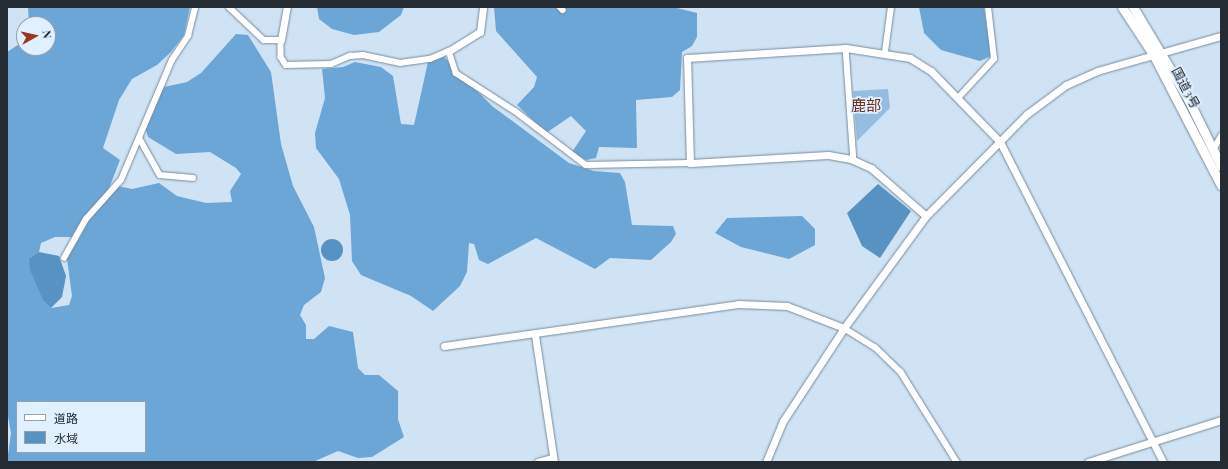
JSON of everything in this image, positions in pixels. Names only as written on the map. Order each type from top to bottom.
[{"type":"highway","name":"国道3号","points":[[1122,7],[1157,53],[1221,166]]},
{"type":"highway","name":"国道3号","points":[[1133,7],[1221,185]]},
{"type":"street","points":[[64,258],[86,219],[121,180],[172,60],[188,36],[195,7]]},
{"type":"street","points":[[229,7],[264,40],[281,40]]},
{"type":"street","points":[[287,7],[281,40],[282,62],[299,67],[331,64],[350,56],[363,55],[400,63],[430,59],[449,51],[480,32],[483,7]]},
{"type":"street","points":[[885,52],[890,7]]},
{"type":"street","points":[[958,98],[994,59],[988,7]]},
{"type":"street","points":[[766,462],[784,421],[844,328],[926,216],[1043,100],[1066,85],[1097,71],[1221,36]]},
{"type":"street","points":[[690,163],[686,58],[846,48],[885,52],[910,58],[931,71],[1000,142],[1164,462]]},
{"type":"street","points":[[846,48],[854,160]]},
{"type":"street","points":[[449,51],[456,73],[515,111],[586,165],[690,163],[828,155],[854,160],[871,168],[926,216]]},
{"type":"street","points":[[1213,150],[1221,136]]},
{"type":"street","points":[[140,138],[160,175],[193,178]]},
{"type":"street","points":[[444,346],[535,335],[710,306],[760,303],[787,306],[844,328],[875,347],[901,372],[957,462]]},
{"type":"street","points":[[535,335],[554,460],[538,462]]},
{"type":"street","points":[[1088,462],[1154,443],[1221,420]]},
{"type":"shaded area","points":[[28,7],[190,7],[184,35],[171,52],[157,65],[132,79],[119,100],[103,148],[120,160],[108,191],[82,219],[72,237],[55,237],[41,243],[39,252],[29,258],[43,299],[51,308],[69,305],[72,296],[67,259],[89,220],[118,186],[132,189],[159,183],[177,196],[206,203],[232,202],[230,191],[241,174],[236,168],[210,152],[176,154],[148,137],[145,127],[164,87],[187,82],[201,73],[236,34],[248,35],[271,72],[281,144],[293,186],[314,227],[325,278],[321,292],[304,305],[300,315],[306,325],[306,339],[314,339],[329,326],[353,332],[358,368],[365,375],[379,375],[398,391],[398,419],[404,437],[372,457],[358,458],[338,451],[313,462],[7,462],[11,433],[7,411],[7,52],[16,46],[16,56],[56,56],[56,16],[29,16]]},
{"type":"shaded area","points":[[317,7],[404,7],[401,15],[379,32],[354,35],[332,29],[319,19]]},
{"type":"shaded area","points":[[494,7],[673,7],[697,13],[697,37],[692,46],[682,52],[680,90],[672,97],[636,100],[637,148],[599,147],[596,158],[586,160],[572,152],[586,131],[571,116],[546,133],[517,105],[534,87],[537,77],[496,31]]},
{"type":"shaded area","points":[[919,7],[984,7],[991,56],[980,61],[941,50],[924,33]]},
{"type":"shaded area","points":[[444,57],[492,106],[569,163],[594,171],[620,173],[625,182],[632,225],[673,226],[676,234],[671,242],[651,260],[610,258],[595,269],[536,238],[488,264],[479,260],[474,244],[469,243],[467,272],[460,286],[433,311],[411,296],[361,275],[352,261],[350,215],[339,179],[316,148],[315,133],[325,98],[322,69],[343,67],[355,62],[381,67],[393,76],[401,124],[414,125],[428,62]]},
{"type":"shaded area","points":[[888,89],[890,108],[857,141],[853,91]]},
{"type":"shaded area","points":[[802,216],[815,229],[815,245],[789,259],[741,247],[715,233],[727,218]]},
{"type":"water","points":[[878,184],[911,211],[880,258],[862,246],[847,213]]},
{"type":"water","points":[[328,239],[336,239],[343,246],[343,254],[336,261],[328,261],[321,254],[321,246]]},
{"type":"water","points":[[39,252],[59,256],[66,276],[62,297],[51,308],[43,300],[30,270],[29,258]]},
{"type":"district","name":"鹿部","points":[[866,106]]}]
